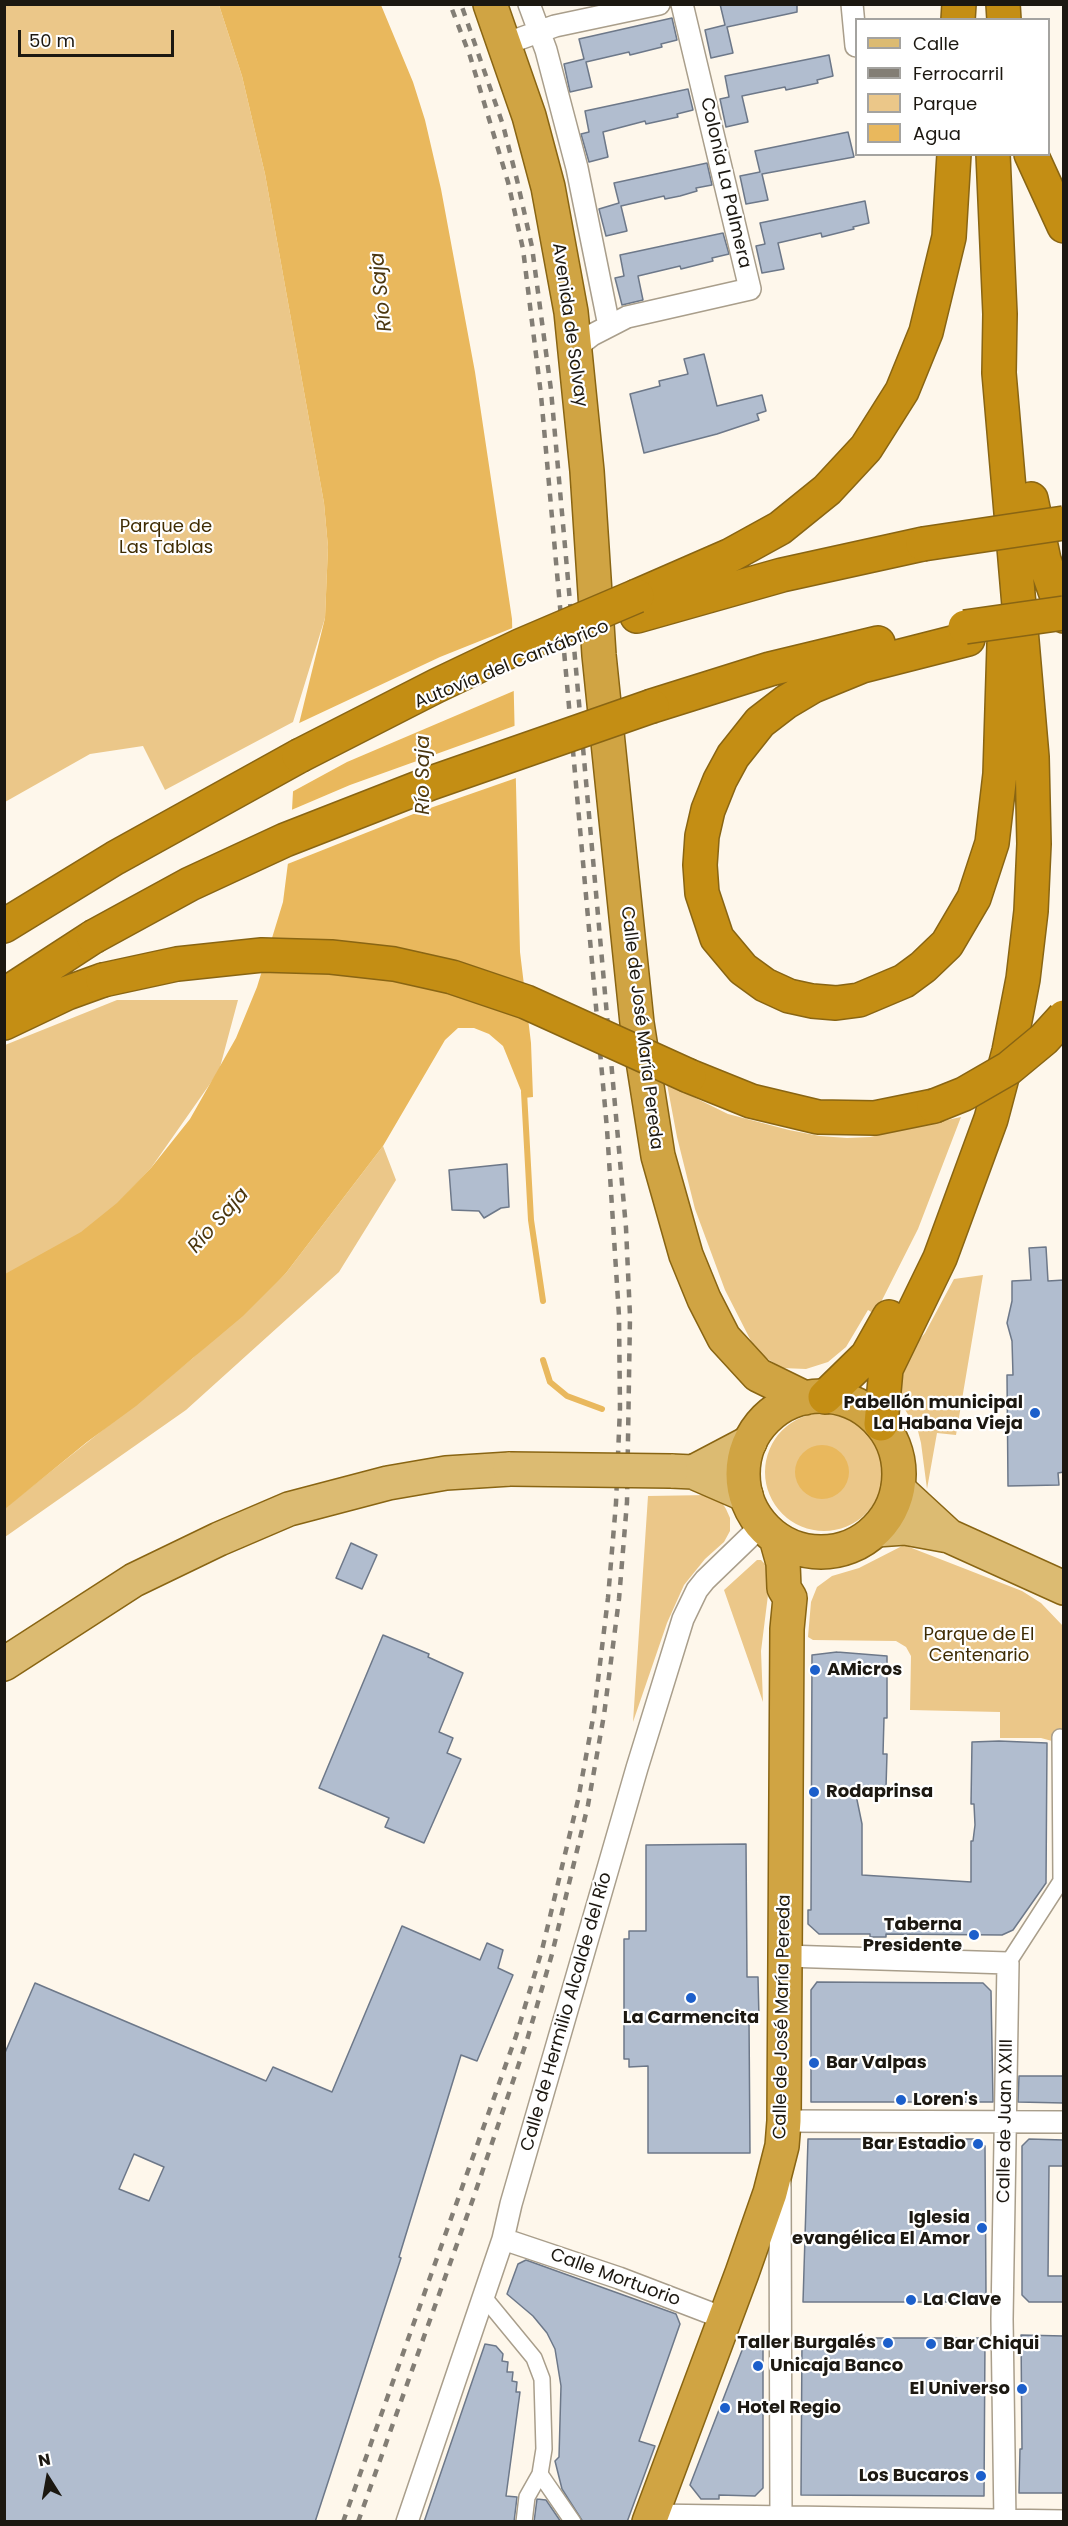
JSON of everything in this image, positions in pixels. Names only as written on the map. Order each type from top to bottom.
[{"type":"highway","name":"Avenida de Solvay","points":[[490,4],[529,116],[548,188],[571,312],[587,471],[599,655],[612,770]]},
{"type":"highway","points":[[4,919],[299,756],[447,681],[637,606],[772,533],[827,490],[866,448],[902,391],[926,332],[949,237],[954,156]]},
{"type":"highway","points":[[815,1398],[856,1405],[881,1424],[893,1443],[899,1477],[898,1488],[890,1511],[876,1530],[848,1547],[826,1552],[806,1550],[769,1532],[752,1511],[746,1495],[743,1472],[754,1436],[782,1407],[815,1398],[867,1356],[913,1267],[958,1158],[988,1059],[1000,1003],[1013,914],[1019,853],[1020,798],[1014,717],[1004,644],[988,474],[972,156]]},
{"type":"highway","points":[[1032,156],[1064,226]]},
{"type":"highway","points":[[881,1424],[881,1403],[886,1369],[940,1257],[965,1195],[990,1119],[1009,1051],[1023,979],[1031,911],[1034,844],[1032,757],[999,373],[1000,314],[993,168]]},
{"type":"highway","points":[[4,995],[93,937],[190,884],[285,840],[431,783],[652,706],[820,655],[966,633],[1064,615],[1044,560],[1031,500],[1000,314]]},
{"type":"highway","points":[[637,606],[923,544],[1064,523]]},
{"type":"highway","points":[[966,633],[862,666],[813,686],[786,702],[760,722],[733,756],[708,810],[702,836],[700,865],[702,893],[717,938],[728,954],[743,969],[765,985],[789,996],[812,1001],[836,1003],[860,1000],[904,981],[947,944],[975,898],[992,843],[1000,764],[1004,644]]},
{"type":"highway","name":"Calle de José María Pereda","points":[[612,770],[638,1033],[658,1156],[686,1255],[704,1299],[729,1345],[746,1386],[754,1436]]},
{"type":"highway","points":[[4,926],[73,882]]},
{"type":"highway","points":[[4,1023],[67,993],[103,980],[177,964],[262,955],[331,957],[394,964],[452,977],[526,1002],[712,1087],[751,1101],[818,1117],[875,1118],[934,1106],[964,1094],[1009,1068],[1044,1039],[1064,1017]]},
{"type":"highway","name":"Calle de José María Pereda","points":[[729,1345],[758,1376],[815,1398]]},
{"type":"highway","name":"Calle de José María Pereda","points":[[651,2518],[726,2319],[779,2163],[784,2121],[787,1629],[790,1598],[784,1587],[783,1563],[769,1532]]},
{"type":"highway","points":[[790,1598],[800,1590],[826,1552]]},
{"type":"main road","points":[[682,1471],[754,1436]]},
{"type":"main road","points":[[4,1664],[134,1580],[219,1539],[290,1509],[388,1483],[446,1473],[510,1469],[682,1471],[746,1495]]},
{"type":"main road","points":[[898,1488],[949,1536]]},
{"type":"main road","points":[[876,1530],[905,1528],[949,1536],[1064,1588]]},
{"type":"street","points":[[529,4],[546,50],[577,168],[609,326]]},
{"type":"street","points":[[505,44],[538,31],[659,4]]},
{"type":"street","name":"Colonia La Palmera","points":[[574,348],[627,317],[750,289],[682,4]]},
{"type":"street","points":[[852,4],[855,36]]},
{"type":"street","name":"Calle de Hermilio Alcalde del Río","points":[[407,2522],[503,2239],[511,2204],[637,1768],[683,1619],[705,1580],[769,1532]]},
{"type":"street","points":[[785,1956],[1008,1963],[1061,1881],[1060,1737]]},
{"type":"street","name":"Calle de Juan XXIII","points":[[1005,2521],[1002,2319],[1008,1963]]},
{"type":"street","points":[[784,2121],[1064,2121]]},
{"type":"street","points":[[779,2163],[782,2224],[781,2519]]},
{"type":"street","name":"Calle Mortuorio","points":[[503,2239],[619,2278],[726,2319]]},
{"type":"street","points":[[483,2296],[534,2358],[542,2379],[544,2449],[540,2474],[527,2497],[524,2522]]},
{"type":"street","points":[[540,2474],[573,2522]]},
{"type":"street","points":[[651,2518],[1064,2521]]},
{"type":"green space","name":"Parque de Las Tablas","points":[[5,5],[219,5],[242,76],[265,174],[324,503],[328,547],[325,618],[293,722],[165,790],[143,746],[90,754],[5,802]]},
{"type":"green space","points":[[117,1000],[238,1000],[219,1071],[151,1168],[47,1279],[5,1302],[5,1045]]},
{"type":"green space","points":[[667,1084],[728,1114],[820,1136],[870,1137],[961,1117],[918,1229],[875,1314],[868,1310],[846,1347],[828,1362],[806,1369],[782,1368],[760,1354],[751,1341],[725,1290],[695,1209],[677,1137]]},
{"type":"green space","points":[[383,1146],[396,1180],[339,1272],[186,1410],[5,1537],[5,1508],[193,1358],[286,1273]]},
{"type":"green space","points":[[983,1275],[956,1435],[937,1433],[927,1489],[918,1431],[901,1403],[899,1378],[909,1353],[925,1333],[954,1279]]},
{"type":"green space","points":[[824,1413],[835,1414],[857,1423],[873,1439],[882,1461],[882,1483],[873,1505],[857,1521],[835,1530],[824,1531],[813,1530],[791,1521],[775,1505],[766,1483],[765,1472],[766,1461],[775,1439],[791,1423],[813,1414]]},
{"type":"green space","points":[[709,1495],[721,1501],[726,1509],[730,1518],[730,1531],[724,1542],[705,1559],[684,1585],[667,1623],[633,1722],[648,1496]]},
{"type":"green space","name":"Parque de El Centenario","points":[[904,1545],[1022,1591],[1041,1603],[1063,1626],[1063,1744],[1041,1738],[1000,1738],[1000,1712],[910,1710],[911,1656],[906,1647],[896,1641],[813,1640],[808,1637],[811,1602],[817,1587],[832,1576],[859,1568]]},
{"type":"green space","points":[[757,1560],[761,1560],[767,1566],[770,1579],[761,1651],[763,1702],[724,1590]]},
{"type":"water","name":"Río Saja","points":[[219,5],[381,5],[413,82],[425,120],[441,189],[475,372],[512,619],[520,952],[531,1043],[533,1097],[524,1098],[503,1046],[489,1034],[474,1028],[458,1028],[445,1040],[383,1146],[286,1273],[243,1316],[136,1406],[87,1442],[5,1509],[5,1274],[81,1232],[117,1203],[151,1168],[190,1119],[236,1038],[257,987],[283,902],[290,847],[296,736],[325,618],[328,547],[324,503],[265,174],[242,76]]},
{"type":"water","points":[[822,1445],[832,1447],[841,1453],[847,1462],[849,1472],[847,1482],[841,1491],[832,1497],[822,1499],[812,1497],[803,1491],[797,1482],[795,1472],[797,1462],[803,1453],[812,1447]]},
{"type":"pier","points":[[515,627],[516,690],[347,762],[290,793],[295,725],[440,657]]},
{"type":"pier","points":[[517,725],[519,777],[416,813],[285,865],[289,811],[350,785]]},
{"type":"building","points":[[720,4],[797,4],[797,12],[727,27],[733,53],[711,58],[705,30],[725,25]]},
{"type":"building","points":[[672,18],[677,40],[661,44],[662,47],[630,55],[629,52],[586,62],[592,87],[570,92],[564,64],[584,59],[579,39]]},
{"type":"building","points":[[829,55],[833,76],[817,80],[818,83],[742,96],[748,122],[726,127],[720,99],[729,97],[725,76]]},
{"type":"building","points":[[688,89],[693,110],[677,114],[678,117],[646,124],[645,121],[603,132],[608,157],[589,162],[581,134],[589,132],[585,111]]},
{"type":"building","points":[[848,132],[854,157],[762,174],[768,200],[746,204],[740,176],[760,172],[755,151]]},
{"type":"building","points":[[707,163],[712,185],[696,188],[697,191],[680,196],[665,199],[664,196],[621,206],[627,231],[606,236],[599,209],[619,203],[614,183]]},
{"type":"building","points":[[865,201],[869,223],[822,237],[821,233],[778,243],[784,269],[762,273],[756,246],[765,244],[760,223]]},
{"type":"building","points":[[723,233],[729,254],[712,258],[713,261],[681,269],[680,266],[638,276],[643,300],[622,305],[615,278],[624,276],[620,255]]},
{"type":"building","points":[[704,354],[717,406],[762,395],[766,411],[757,414],[759,420],[717,434],[644,453],[630,394],[660,386],[659,381],[688,374],[684,359]]},
{"type":"building","points":[[507,1164],[509,1207],[501,1208],[484,1218],[479,1211],[452,1210],[449,1170]]},
{"type":"building","name":"Pabellón municipal La Habana Vieja","points":[[1046,1247],[1048,1281],[1064,1280],[1064,1472],[1058,1473],[1059,1485],[1008,1486],[1007,1375],[1013,1375],[1012,1341],[1007,1323],[1012,1301],[1012,1281],[1031,1280],[1029,1248]]},
{"type":"building","points":[[351,1543],[377,1555],[362,1589],[336,1578]]},
{"type":"building","points":[[383,1635],[429,1654],[428,1657],[463,1673],[439,1732],[453,1738],[447,1753],[461,1759],[424,1843],[385,1827],[389,1818],[319,1788]]},
{"type":"building","points":[[837,1652],[887,1656],[887,1718],[884,1718],[883,1754],[887,1754],[886,1787],[883,1787],[883,1796],[856,1795],[862,1824],[862,1875],[971,1882],[971,1841],[973,1841],[975,1825],[974,1804],[971,1804],[972,1742],[1047,1743],[1046,1883],[1013,1930],[1002,1935],[886,1934],[886,1937],[870,1937],[870,1934],[819,1934],[808,1924],[808,1910],[811,1910],[812,1655]]},
{"type":"building","name":"La Carmencita","points":[[746,1844],[747,1977],[758,1977],[759,2019],[749,2019],[750,2153],[648,2153],[648,2066],[629,2067],[629,2059],[624,2059],[624,1939],[629,1939],[629,1931],[646,1931],[646,1845]]},
{"type":"building","points":[[402,1926],[480,1960],[487,1943],[503,1950],[498,1968],[513,1975],[477,2061],[461,2055],[399,2257],[401,2258],[315,2522],[4,2522],[4,2055],[35,1983],[266,2081],[273,2067],[332,2092]],"holes":[[[134,2154],[164,2167],[149,2201],[119,2189]]]},
{"type":"building","points":[[817,1982],[983,1983],[991,1991],[993,2102],[811,2102],[811,1990]]},
{"type":"building","points":[[1019,2076],[1064,2076],[1064,2103],[1018,2102]]},
{"type":"building","points":[[808,2139],[977,2139],[985,2146],[986,2295],[978,2302],[803,2302]]},
{"type":"building","points":[[1029,2139],[1064,2140],[1064,2166],[1049,2166],[1048,2276],[1064,2276],[1064,2302],[1029,2302],[1022,2295],[1022,2146]]},
{"type":"building","points":[[526,2260],[676,2314],[680,2324],[639,2441],[655,2446],[627,2522],[583,2522],[562,2489],[555,2461],[559,2457],[561,2386],[555,2349],[547,2333],[533,2316],[507,2294],[518,2264]]},
{"type":"building","points":[[1021,2335],[1064,2336],[1064,2493],[1019,2493],[1020,2449],[1022,2449]]},
{"type":"building","points":[[802,2338],[985,2338],[984,2496],[801,2495]]},
{"type":"building","points":[[746,2340],[763,2341],[763,2488],[755,2496],[719,2495],[719,2499],[701,2499],[690,2485]]},
{"type":"building","points":[[485,2344],[496,2346],[503,2354],[502,2361],[508,2362],[507,2372],[513,2372],[512,2381],[517,2382],[516,2392],[520,2392],[506,2496],[517,2497],[514,2522],[424,2522]]},
{"type":"building","points":[[537,2499],[546,2500],[561,2522],[534,2522]]},
{"type":"waterway","points":[[524,1092],[531,1220],[543,1301]]},
{"type":"waterway","points":[[543,1360],[550,1382],[567,1396],[602,1409]]},
{"type":"railway","points":[[343,2522],[516,2036],[542,1950],[578,1800],[594,1713],[608,1598],[616,1503],[620,1408],[619,1316],[607,1129],[541,395],[523,249],[508,182],[470,56],[450,4]]},
{"type":"railway","points":[[358,2522],[473,2199],[527,2040],[552,1954],[588,1805],[604,1715],[619,1599],[627,1502],[630,1316],[626,1228],[551,390],[532,247],[517,180],[503,125],[461,4]]},
{"type":"place","name":"Pabellón municipal La Habana Vieja","points":[[1035,1413]]},
{"type":"place","name":"AMicros","points":[[815,1670]]},
{"type":"place","name":"Rodaprinsa","points":[[814,1792]]},
{"type":"place","name":"Taberna Presidente","points":[[974,1935]]},
{"type":"place","name":"La Carmencita","points":[[691,1998]]},
{"type":"place","name":"Bar Valpas","points":[[814,2063]]},
{"type":"place","name":"Loren's","points":[[901,2100]]},
{"type":"place","name":"Bar Estadio","points":[[978,2144]]},
{"type":"place","name":"Iglesia evangélica El Amor","points":[[982,2228]]},
{"type":"place","name":"La Clave","points":[[911,2300]]},
{"type":"place","name":"Taller Burgalés","points":[[888,2343]]},
{"type":"place","name":"Bar Chiqui","points":[[931,2344]]},
{"type":"place","name":"Unicaja Banco","points":[[758,2366]]},
{"type":"place","name":"El Universo","points":[[1022,2389]]},
{"type":"place","name":"Hotel Regio","points":[[725,2408]]},
{"type":"place","name":"Los Bucaros","points":[[981,2476]]}]
